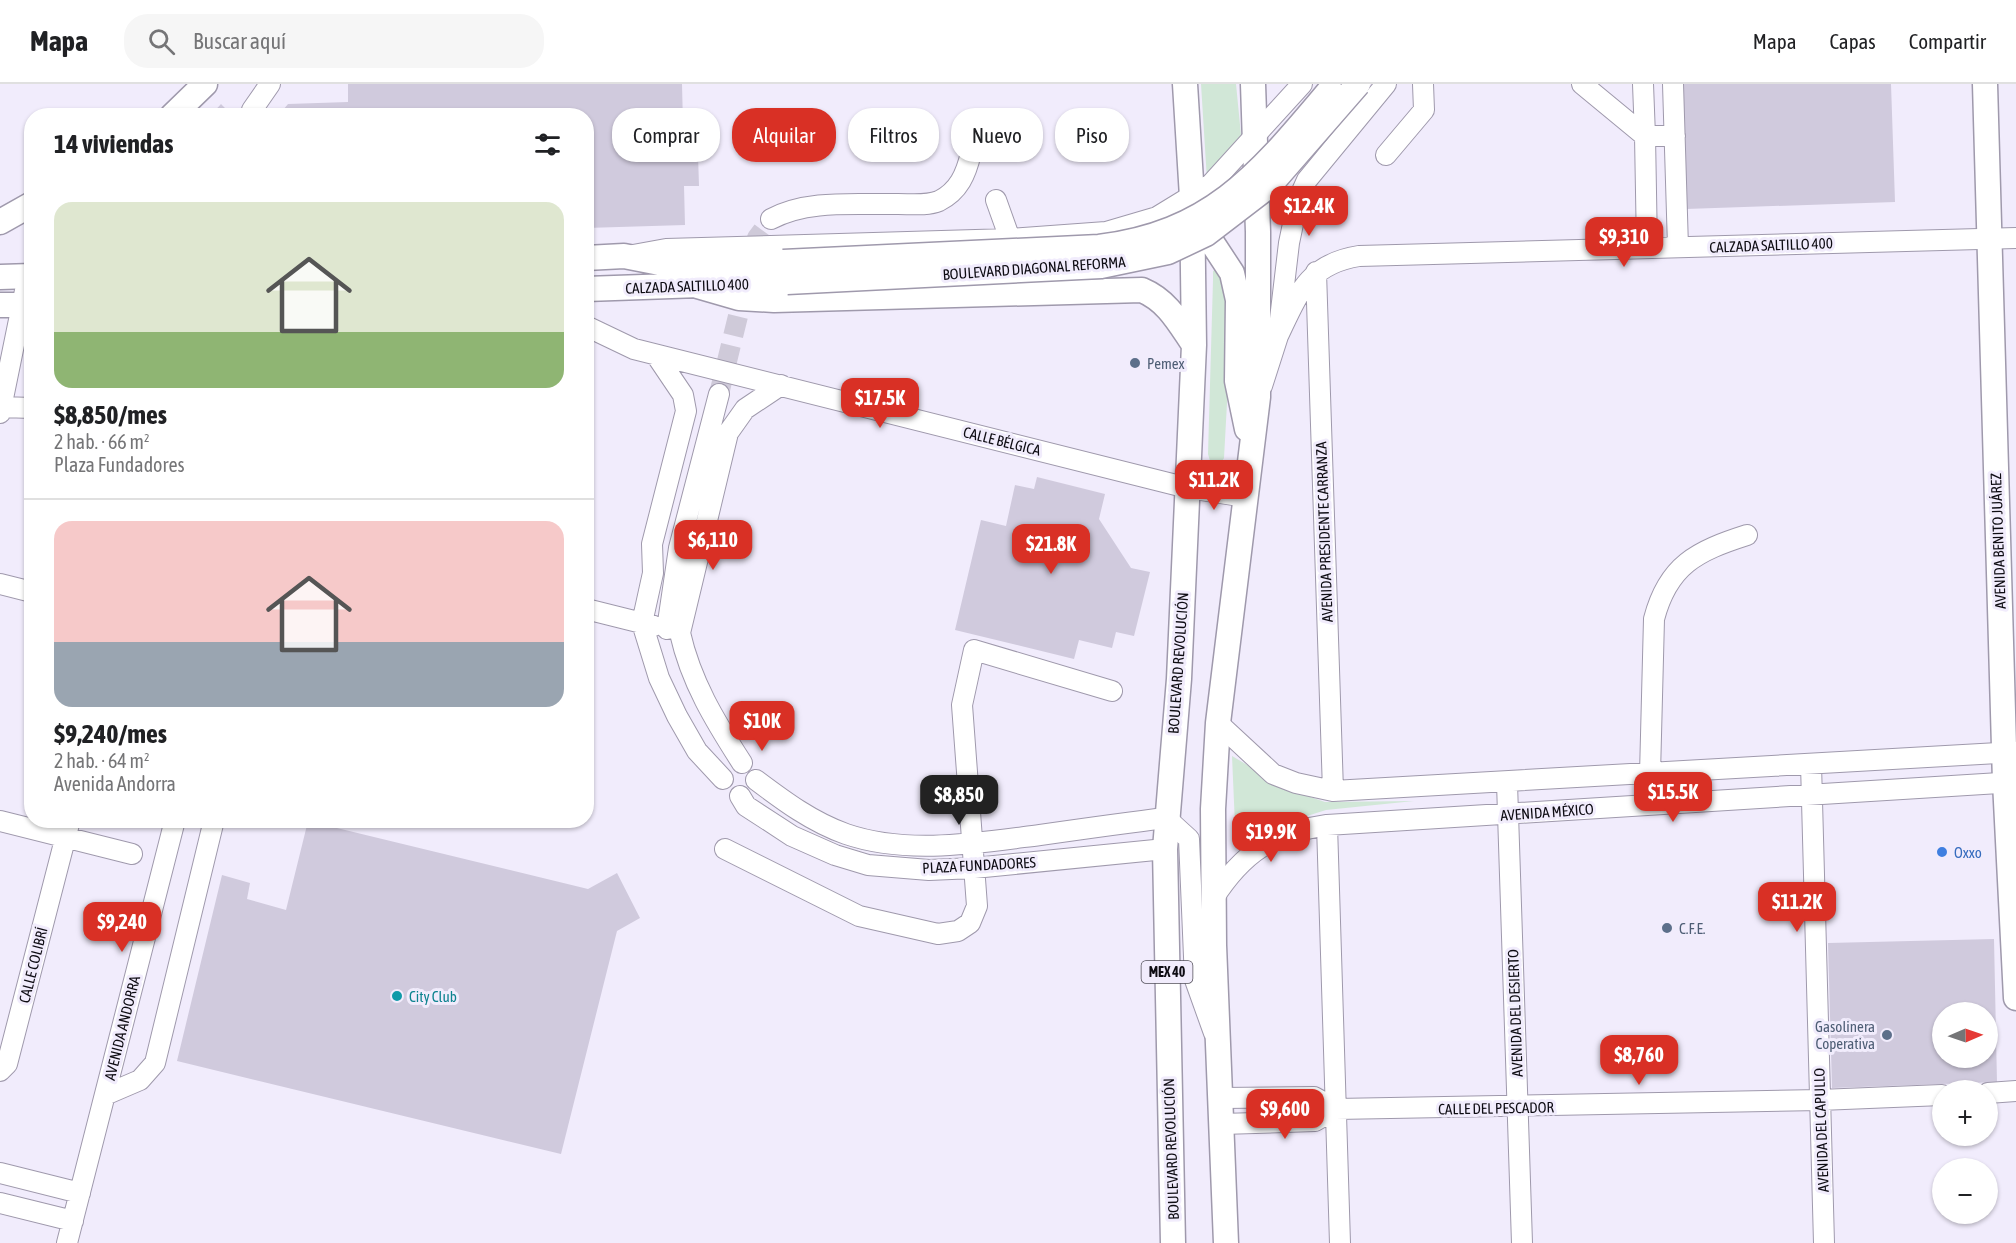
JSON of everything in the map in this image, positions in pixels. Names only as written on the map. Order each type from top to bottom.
[{"type":"main road","points":[[181,108],[206,84]]},
{"type":"main road","name":"BOULEVARD REVOLUCIÓN","points":[[1173,1243],[1165,849],[1179,680],[1194,345],[1192,197],[1185,84]]},
{"type":"main road","name":"MEX 40","points":[[1226,1243],[1213,809],[1218,723],[1258,397],[1253,84]]},
{"type":"main road","name":"BOULEVARD DIAGONAL REFORMA","points":[[785,272],[1099,248],[1128,244],[1165,234],[1200,217],[1244,184],[1336,84]]},
{"type":"main road","name":"BOULEVARD DIAGONAL REFORMA","points":[[785,272],[1101,266],[1168,252],[1206,234],[1270,185],[1358,84]]},
{"type":"main road","name":"AVENIDA BENITO JUÁREZ","points":[[1985,84],[2010,752],[2016,998]]},
{"type":"main road","points":[[1192,197],[1211,241],[1232,273],[1238,300],[1237,381],[1251,446]]},
{"type":"main road","points":[[0,222],[24,208]]},
{"type":"main road","points":[[1102,291],[1111,283],[1117,262],[1113,242],[1106,232]]},
{"type":"main road","points":[[1062,294],[1052,284],[1048,265],[1057,245],[1065,236]]},
{"type":"main road","name":"CALZADA SALTILLO 400","points":[[594,258],[624,256],[670,265],[785,272]]},
{"type":"main road","name":"CALZADA SALTILLO 400","points":[[594,289],[694,285],[785,272]]},
{"type":"main road","points":[[694,285],[739,298],[774,300],[1062,294],[1142,290],[1154,295],[1168,307],[1194,345]]},
{"type":"street","points":[[253,108],[270,84]]},
{"type":"street","points":[[624,256],[676,248],[1010,239],[1106,232],[1157,217],[1211,184],[1304,84]]},
{"type":"street","points":[[1304,84],[1304,107],[1312,122],[1327,131],[1344,133]]},
{"type":"street","points":[[1258,397],[1278,336],[1288,243],[1298,200],[1307,180],[1386,84]]},
{"type":"street","points":[[1386,155],[1424,110],[1423,84]]},
{"type":"street","points":[[1582,84],[1645,136],[1675,136]]},
{"type":"street","points":[[1643,84],[1647,248]]},
{"type":"street","points":[[1673,84],[1678,247]]},
{"type":"street","points":[[771,219],[785,211],[815,207],[931,203],[951,194],[966,175],[968,162]]},
{"type":"street","points":[[1646,200],[1676,197]]},
{"type":"street","points":[[996,200],[1010,239]]},
{"type":"street","name":"CALZADA SALTILLO 400","points":[[1278,336],[1301,289],[1316,272],[1337,260],[1359,256],[2016,238]]},
{"type":"street","name":"AVENIDA PRESIDENTE CARRANZA","points":[[1316,272],[1333,791]]},
{"type":"street","points":[[20,273],[11,307],[1,410],[24,409]]},
{"type":"street","name":"CALLE BÉLGICA","points":[[594,331],[634,349],[656,355],[1188,488],[1246,497]]},
{"type":"street","points":[[656,355],[683,395],[686,411],[652,544],[653,573],[642,622],[658,678],[676,716],[698,750],[723,778],[729,792],[740,796],[751,791],[756,780],[754,771],[742,763],[704,702],[673,631],[679,548],[719,394]]},
{"type":"street","points":[[673,631],[728,433],[745,409],[782,385]]},
{"type":"street","points":[[1650,774],[1654,619],[1659,598],[1684,563],[1709,547],[1747,535]]},
{"type":"street","points":[[0,584],[24,590]]},
{"type":"street","points":[[594,611],[673,631]]},
{"type":"street","points":[[724,849],[859,916],[938,934],[958,931],[970,923],[977,906],[962,705],[974,650],[1112,691]]},
{"type":"street","name":"AVENIDA MÉXICO","points":[[1218,723],[1273,774],[1296,783],[1333,791],[1507,783],[2010,752]]},
{"type":"street","points":[[723,778],[732,765],[742,763]]},
{"type":"street","name":"AVENIDA DEL CAPULLO","points":[[1811,764],[1824,1243]]},
{"type":"street","name":"PLAZA FUNDADORES","points":[[756,780],[813,819],[846,834],[893,843],[972,844],[1166,818]]},
{"type":"street","name":"AVENIDA MÉXICO","points":[[1214,899],[1229,875],[1249,855],[1272,839],[1299,829],[1327,825],[2011,782]]},
{"type":"street","name":"AVENIDA DEL DESIERTO","points":[[1507,783],[1510,815],[1522,1243]]},
{"type":"street","name":"PLAZA FUNDADORES","points":[[740,796],[746,806],[792,836],[836,855],[868,865],[929,870],[974,868],[1165,849]]},
{"type":"street","points":[[1166,818],[1189,839],[1195,980],[1219,1046]]},
{"type":"street","points":[[0,821],[24,824]]},
{"type":"street","points":[[1327,825],[1340,1243]]},
{"type":"street","name":"AVENIDA ANDORRA","points":[[67,1243],[173,828]]},
{"type":"street","name":"AVENIDA ANDORRA","points":[[105,1095],[140,1080],[155,1063],[212,828]]},
{"type":"street","points":[[68,829],[132,854]]},
{"type":"street","name":"CALLE COLIBRÍ","points":[[0,1071],[8,1064],[68,829]]},
{"type":"street","points":[[1998,1092],[2016,1091]]},
{"type":"street","name":"CALLE DEL PESCADOR","points":[[1336,1109],[1518,1108],[1932,1095]]},
{"type":"street","points":[[1221,1098],[1314,1097],[1336,1109]]},
{"type":"street","points":[[1222,1124],[1315,1120],[1336,1109]]},
{"type":"street","points":[[0,1173],[80,1193]]},
{"type":"street","points":[[0,1203],[73,1221]]},
{"type":"green space","points":[[1201,84],[1236,84],[1241,135],[1207,180]]},
{"type":"green space","points":[[1220,267],[1232,312],[1224,458],[1221,463],[1210,461],[1208,454],[1213,271]]},
{"type":"green space","points":[[1232,756],[1290,790],[1325,802],[1414,801],[1326,810],[1291,821],[1236,848]]},
{"type":"building","points":[[348,84],[682,84],[683,108],[612,108],[612,162],[698,162],[699,186],[684,186],[685,225],[594,228],[594,108],[285,108],[288,104],[348,102]]},
{"type":"building","points":[[1682,84],[1891,84],[1895,202],[1686,209]]},
{"type":"building","points":[[1037,477],[1105,494],[1099,519],[1131,568],[1150,572],[1134,636],[1116,632],[1112,648],[1079,640],[1074,659],[955,630],[981,520],[1006,526],[1015,485],[1034,489]]},
{"type":"building","name":"City Club","points":[[306,828],[337,828],[588,889],[617,873],[640,918],[617,931],[561,1154],[177,1061],[222,875],[250,883],[247,899],[286,910]]},
{"type":"building","name":"Gasolinera Coperativa","points":[[1994,939],[1995,1002],[1932,1002],[1932,1068],[1997,1068],[1997,1080],[1932,1080],[1932,1084],[1832,1088],[1828,943]]},
{"type":"tunnel","points":[[719,394],[757,238],[771,219]]},
{"type":"place","name":"Pemex","points":[[1135,363]]},
{"type":"place","name":"Oxxo","points":[[1942,852]]},
{"type":"place","name":"C.F.E.","points":[[1667,928]]},
{"type":"place","name":"City Club","points":[[397,996]]},
{"type":"place","name":"Gasolinera Coperativa","points":[[1887,1035]]}]
